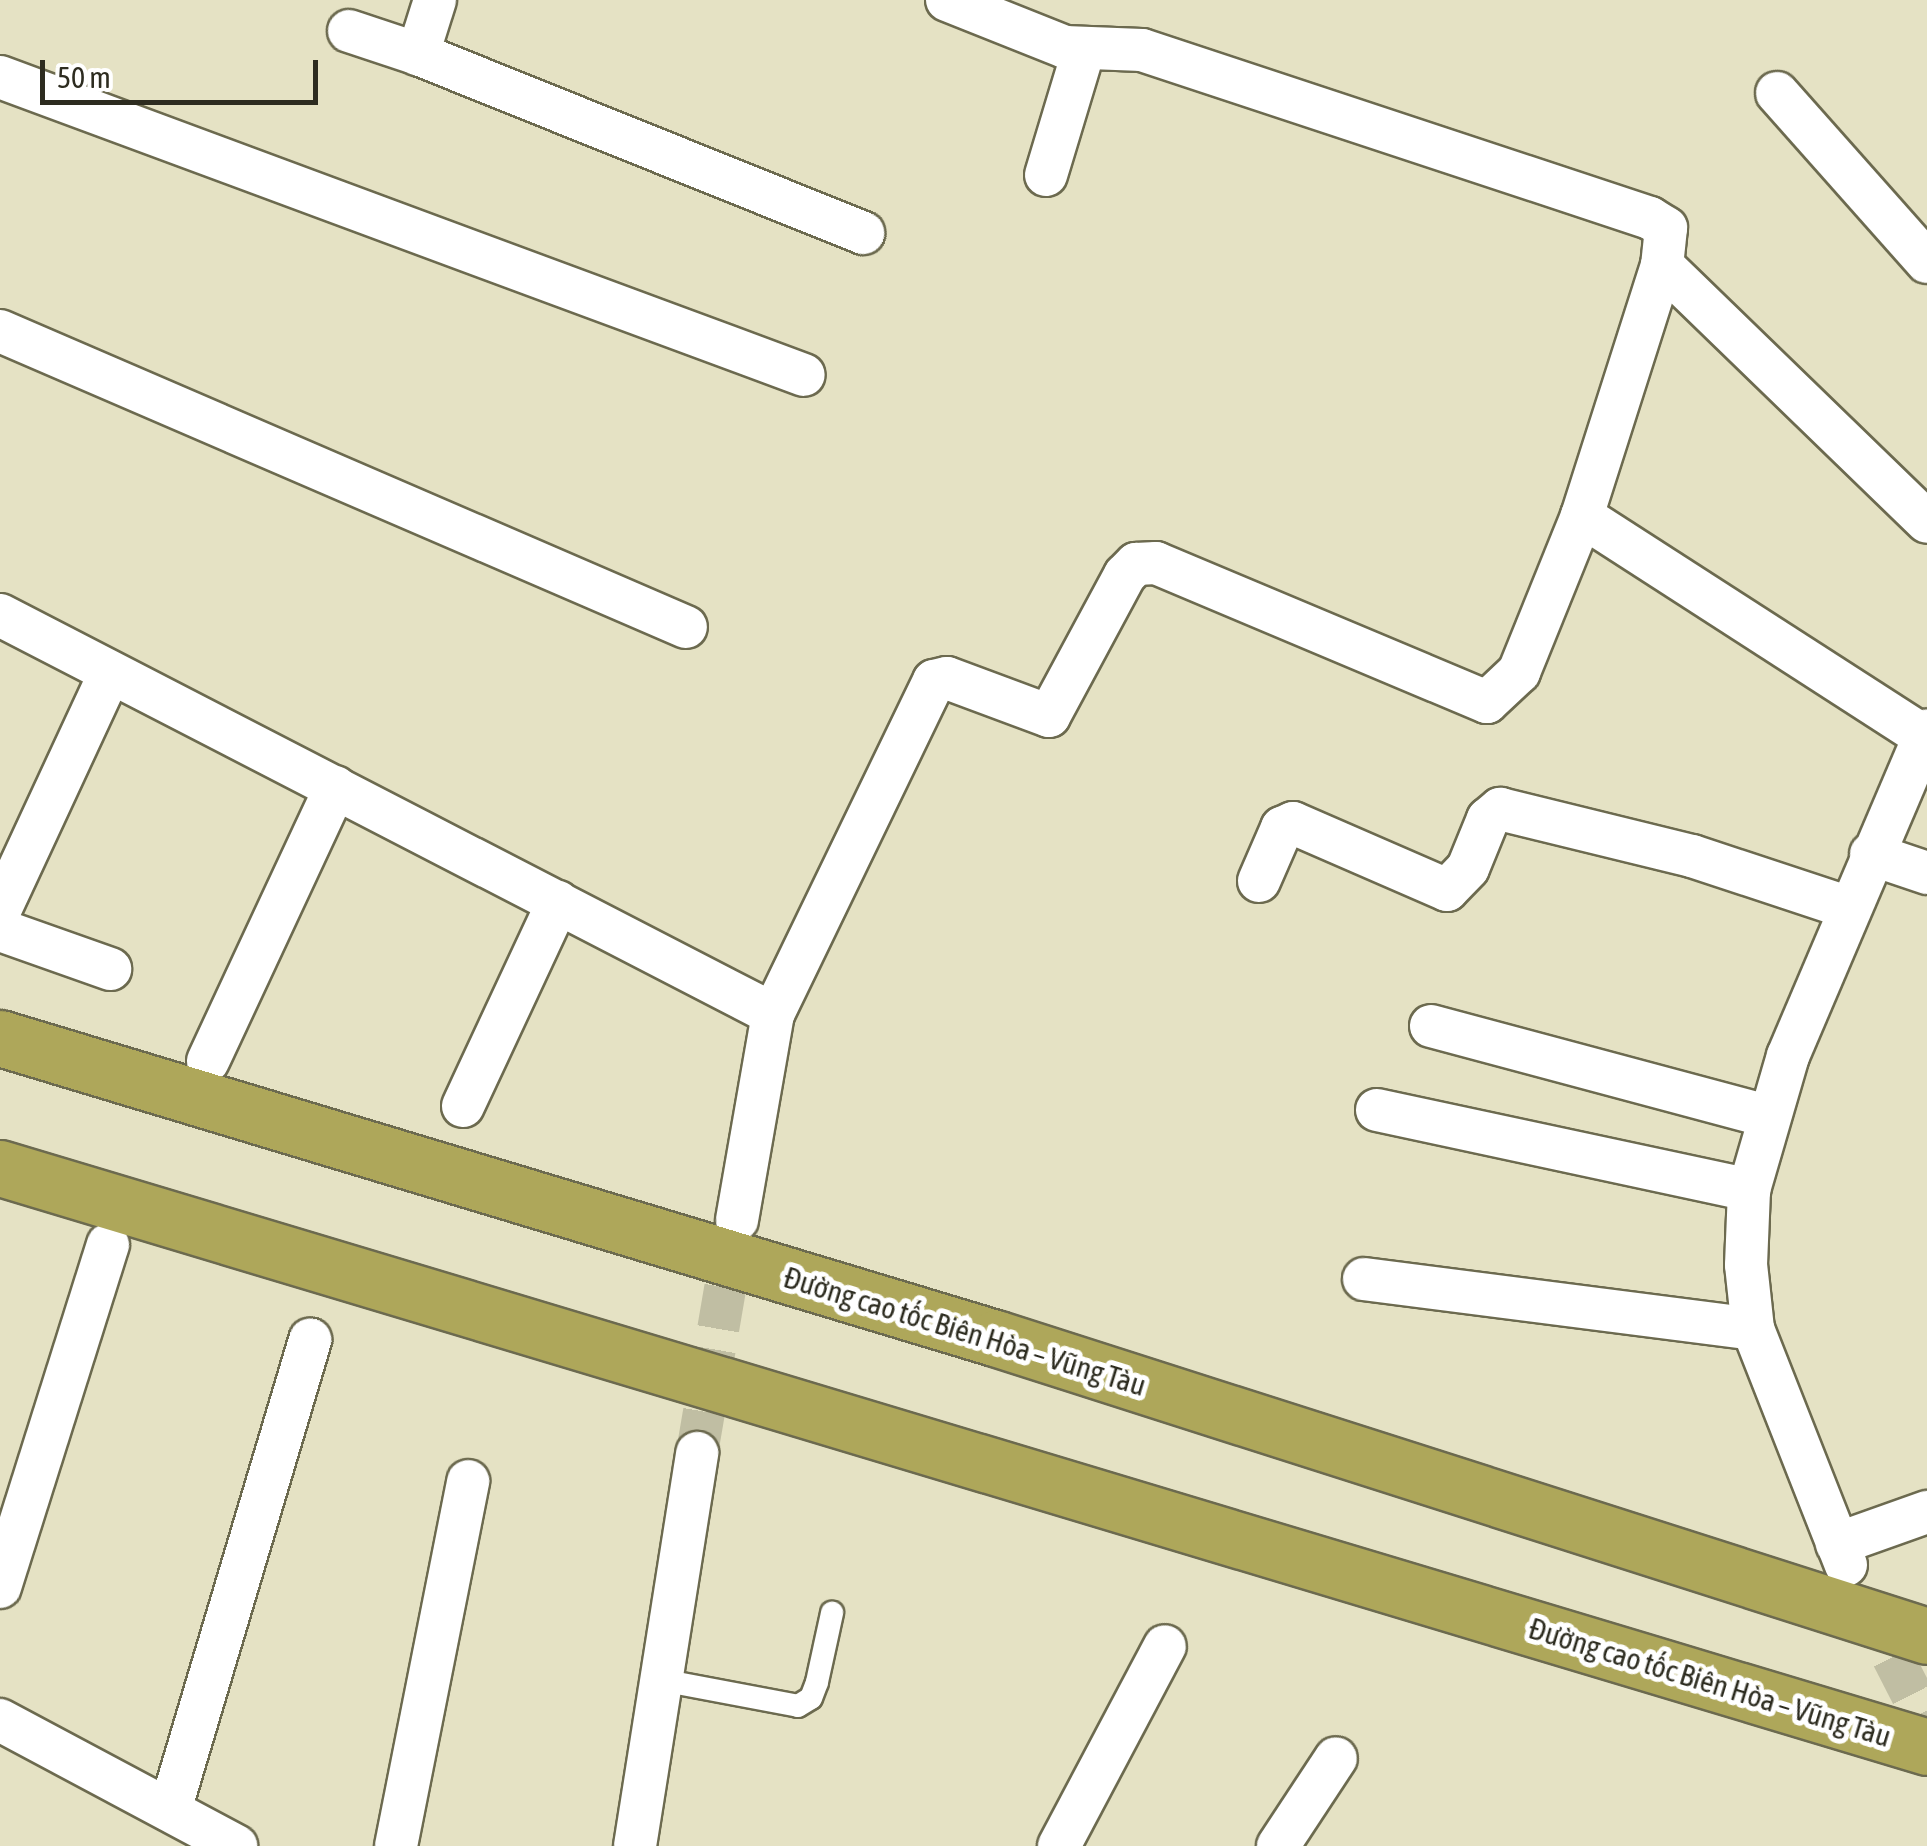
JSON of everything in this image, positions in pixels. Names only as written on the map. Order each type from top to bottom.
[{"type":"highway","name":"Đường cao tốc Biên Hòa – Vũng Tàu","points":[[0,1038],[995,1338],[1927,1636]]},
{"type":"highway","name":"Đường cao tốc Biên Hòa – Vũng Tàu","points":[[0,1168],[1927,1747]]},
{"type":"street","points":[[418,54],[435,0]]},
{"type":"street","points":[[737,1220],[773,1014],[934,681],[948,678],[1048,716],[1125,575],[1136,564],[1156,563],[1487,702],[1519,672],[1582,516],[1662,266],[1666,228],[1650,218],[1142,50],[1084,49],[947,0]]},
{"type":"street","points":[[349,30],[418,54],[863,233]]},
{"type":"street","points":[[1046,176],[1084,49]]},
{"type":"street","points":[[0,77],[804,376]]},
{"type":"street","points":[[1777,94],[1927,262]]},
{"type":"street","points":[[1662,266],[1927,522]]},
{"type":"street","points":[[0,331],[686,627]]},
{"type":"street","points":[[1582,516],[1926,735],[1870,854],[1766,1116],[1749,1190],[1746,1264],[1753,1329],[1842,1554],[1927,1512]]},
{"type":"street","points":[[0,615],[773,1014]]},
{"type":"street","points":[[0,910],[110,674]]},
{"type":"street","points":[[208,1061],[336,786]]},
{"type":"street","points":[[1259,880],[1282,828],[1293,823],[1446,890],[1468,868],[1488,820],[1500,809],[1692,856],[1849,908]]},
{"type":"street","points":[[1870,854],[1927,873]]},
{"type":"street","points":[[463,1106],[558,902]]},
{"type":"street","points":[[0,930],[110,969]]},
{"type":"street","points":[[1432,1026],[1766,1116]]},
{"type":"street","points":[[1377,1110],[1749,1190]]},
{"type":"street","points":[[0,1587],[108,1245]]},
{"type":"street","points":[[1364,1279],[1753,1329]]},
{"type":"street","points":[[170,1810],[310,1339]]},
{"type":"street","points":[[635,1846],[697,1453]]},
{"type":"street","points":[[396,1846],[468,1481]]},
{"type":"street","points":[[1060,1846],[1165,1646]]},
{"type":"street","points":[[0,1720],[236,1846]]},
{"type":"street","points":[[1278,1846],[1336,1758]]},
{"type":"lane","points":[[661,1680],[798,1706],[811,1698],[817,1682],[832,1613]]},
{"type":"tunnel","points":[[697,1453],[735,1230]]},
{"type":"tunnel","points":[[1864,1601],[1927,1724]]}]
